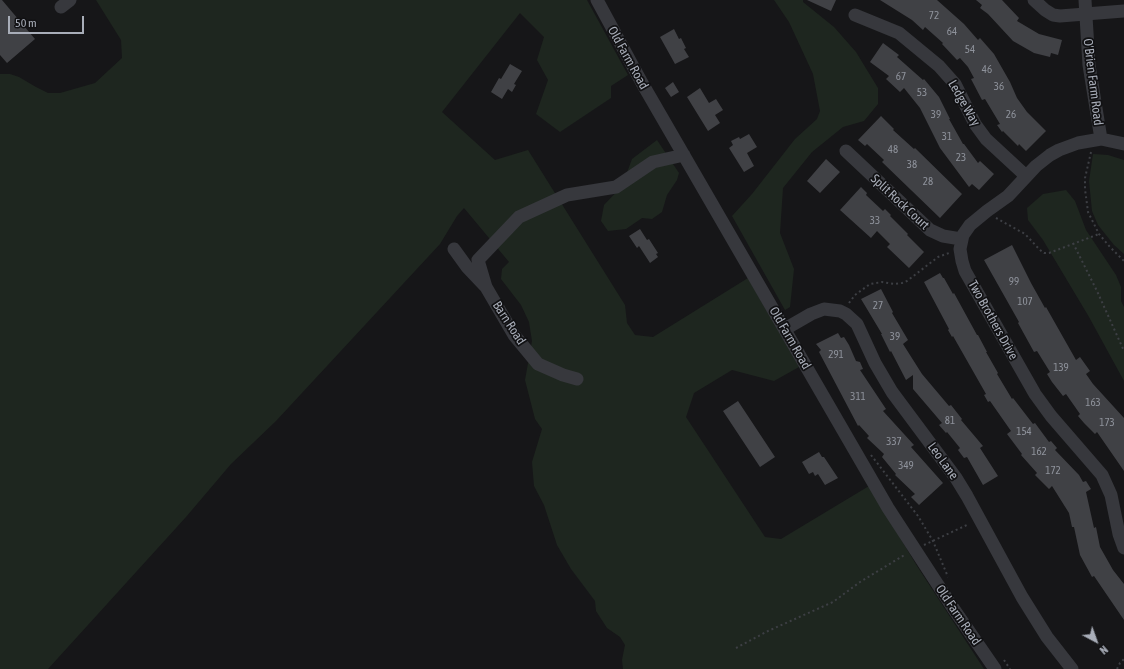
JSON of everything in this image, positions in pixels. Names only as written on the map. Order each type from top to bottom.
[{"type":"street","name":"Old Farm Road","points":[[597,0],[642,83],[872,481],[914,549],[995,669]]},
{"type":"street","points":[[1034,0],[1053,15],[1060,16],[1124,11]]},
{"type":"street","name":"O'Brien Farm Road","points":[[1085,0],[1090,65],[1101,139],[1124,144]]},
{"type":"street","name":"Ledge Way","points":[[855,15],[899,33],[939,66],[955,84],[975,124],[986,139],[1026,176]]},
{"type":"street","points":[[962,239],[970,225],[1008,196],[1039,163],[1059,150],[1078,143],[1101,139]]},
{"type":"street","name":"Split Rock Court","points":[[846,151],[930,230],[943,236],[962,239]]},
{"type":"street","points":[[486,287],[478,260],[519,217],[567,195],[616,186],[653,162],[684,155]]},
{"type":"street","name":"Two Brothers Drive","points":[[962,239],[960,254],[965,271],[1025,378],[1046,409],[1095,466],[1107,484],[1111,495],[1119,534],[1124,548]]},
{"type":"street","name":"Barn Road","points":[[454,249],[467,267],[486,287],[514,335],[538,364],[563,375],[577,379]]},
{"type":"street","name":"Leo Lane","points":[[785,329],[811,314],[824,309],[840,311],[846,314],[857,324],[875,363],[889,387],[956,478],[1022,597],[1044,632],[1072,669]]},
{"type":"path","points":[[1091,151],[1087,166],[1084,189],[1090,219],[1099,234],[1124,261]]},
{"type":"path","points":[[993,217],[1025,234],[1044,253],[1049,253],[1099,234]]},
{"type":"path","points":[[1073,243],[1097,291],[1124,351]]},
{"type":"path","points":[[847,305],[855,295],[870,284],[882,282],[894,284],[902,283],[907,281],[938,257],[952,252]]},
{"type":"path","points":[[868,450],[918,516],[933,542],[949,580]]},
{"type":"path","points":[[736,648],[768,631],[833,602],[860,582],[914,549],[933,542],[975,521]]},
{"type":"path","points":[[1001,656],[1010,669]]},
{"type":"path","points":[[1117,669],[1124,659]]},
{"type":"shaded area","points":[[96,0],[587,0],[628,75],[611,86],[611,98],[560,132],[536,114],[548,80],[537,60],[544,37],[520,13],[442,112],[495,160],[528,150],[625,305],[627,323],[635,335],[653,337],[748,278],[799,367],[774,381],[732,370],[694,393],[686,417],[765,537],[781,539],[869,486],[917,566],[984,669],[623,669],[622,660],[625,645],[620,637],[607,628],[596,611],[595,601],[571,569],[557,545],[544,505],[534,486],[532,462],[542,429],[535,419],[525,380],[532,341],[529,322],[521,305],[501,279],[502,269],[509,262],[464,208],[457,216],[440,244],[276,421],[231,464],[186,517],[48,669],[0,669],[0,74],[10,74],[19,77],[48,93],[60,93],[95,83],[122,58],[121,40]]},
{"type":"shaded area","points":[[774,0],[803,0],[803,2],[834,27],[856,52],[878,88],[878,104],[864,121],[843,127],[812,152],[783,188],[780,233],[794,269],[790,307],[785,310],[732,216],[752,194],[795,139],[817,119],[820,111],[813,74],[789,22]]},
{"type":"shaded area","points":[[657,140],[679,173],[677,180],[667,195],[662,212],[652,219],[642,218],[626,229],[608,231],[601,221],[604,205],[622,186],[632,159]]},
{"type":"shaded area","points":[[1093,154],[1108,155],[1124,160],[1124,254],[1114,245],[1098,225],[1092,211],[1089,181]]},
{"type":"shaded area","points":[[1066,190],[1075,201],[1086,230],[1116,275],[1121,287],[1121,301],[1124,307],[1124,381],[1089,317],[1043,240],[1028,220],[1027,208],[1043,194]]},
{"type":"building","points":[[0,0],[2,0],[35,39],[7,63],[0,55]]},
{"type":"building","points":[[807,0],[836,0],[831,11]]},
{"type":"building","points":[[880,0],[937,0],[964,24],[978,40],[980,38],[994,54],[1010,82],[1017,98],[1027,112],[1046,131],[1026,151],[1019,144],[1018,146],[1003,131],[1002,132],[997,125],[1000,124],[985,99],[982,100],[971,79],[974,78],[968,67],[960,58],[957,60],[942,44],[943,43],[925,27],[923,30],[912,20]]},
{"type":"building","points":[[976,0],[1002,0],[1019,18],[1017,21],[1039,34],[1062,40],[1058,55],[1051,53],[1050,57],[1034,53],[1013,41],[988,14],[980,8],[982,5]]},
{"type":"building","points":[[674,29],[679,39],[681,38],[686,48],[684,49],[689,57],[675,64],[660,37]]},
{"type":"building","points":[[883,43],[899,55],[897,57],[923,80],[924,79],[939,97],[963,144],[978,163],[980,161],[994,174],[979,190],[972,184],[969,187],[940,148],[920,108],[904,88],[900,92],[886,79],[889,76],[870,62]]},
{"type":"building","points":[[510,64],[522,71],[514,84],[516,85],[512,92],[508,89],[502,99],[491,92],[499,78],[501,79]]},
{"type":"building","points":[[673,82],[679,92],[671,97],[665,88]]},
{"type":"building","points":[[700,88],[709,103],[716,99],[723,110],[715,115],[720,123],[708,131],[687,97]]},
{"type":"building","points":[[881,116],[894,129],[893,130],[914,149],[915,148],[962,194],[940,218],[882,162],[884,160],[867,144],[865,146],[858,140]]},
{"type":"building","points":[[749,134],[757,147],[747,153],[754,166],[744,172],[729,148],[733,145],[731,141],[739,137],[740,139]]},
{"type":"building","points":[[826,159],[840,172],[820,193],[807,181]]},
{"type":"building","points":[[861,187],[867,193],[866,195],[883,211],[885,209],[891,215],[890,216],[924,252],[909,268],[887,247],[890,244],[877,231],[871,238],[840,210]]},
{"type":"building","points":[[640,229],[658,253],[656,254],[658,257],[650,263],[639,246],[637,248],[629,236]]},
{"type":"building","points":[[1012,245],[1031,283],[1076,360],[1080,357],[1090,371],[1086,374],[1093,384],[1124,418],[1124,471],[1097,432],[1095,434],[1084,423],[1078,416],[1080,414],[1066,394],[1063,396],[1052,382],[1047,374],[1050,372],[1037,351],[1034,352],[984,260]]},
{"type":"building","points":[[940,273],[953,294],[954,293],[978,335],[998,373],[997,374],[1012,399],[1013,398],[1033,424],[1035,423],[1049,442],[1051,441],[1057,448],[1055,450],[1079,475],[1083,482],[1086,481],[1091,489],[1086,492],[1100,547],[1113,570],[1124,584],[1124,620],[1094,576],[1092,577],[1080,555],[1074,527],[1072,527],[1069,513],[1052,486],[1049,489],[1035,475],[1037,473],[1021,455],[1022,454],[1007,434],[1011,431],[990,401],[988,402],[984,395],[986,394],[953,336],[952,337],[948,330],[949,329],[924,282]]},
{"type":"building","points":[[881,289],[893,312],[892,313],[908,340],[903,344],[922,374],[949,406],[951,405],[962,419],[961,420],[983,446],[980,448],[998,476],[983,485],[967,457],[964,458],[958,450],[960,448],[939,425],[942,423],[913,389],[913,375],[906,380],[891,351],[890,352],[882,334],[861,299]]},
{"type":"building","points":[[838,333],[841,338],[844,337],[856,361],[860,362],[863,369],[860,370],[886,409],[883,411],[914,445],[911,447],[943,483],[919,505],[911,497],[915,494],[895,475],[896,474],[882,457],[884,454],[867,438],[869,436],[859,425],[858,426],[819,352],[821,350],[816,344]]},
{"type":"building","points":[[738,401],[775,457],[760,467],[723,411]]},
{"type":"building","points":[[819,452],[838,478],[825,485],[818,474],[815,476],[813,472],[809,474],[802,462]]}]
